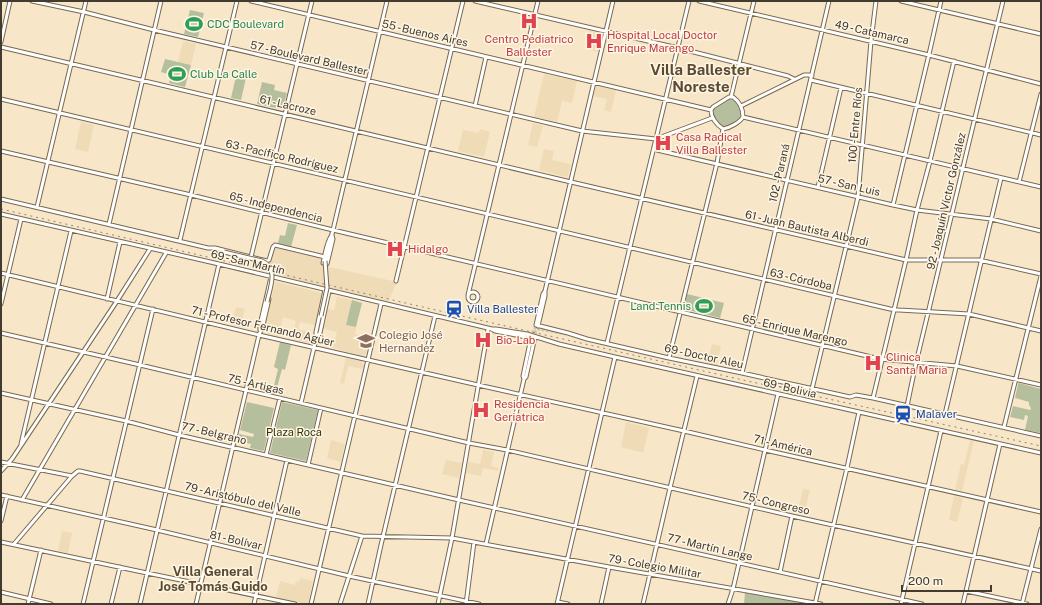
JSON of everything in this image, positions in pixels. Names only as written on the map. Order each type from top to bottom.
[{"type":"street","points":[[1,42],[10,1]]},
{"type":"street","name":"57 - Boulevard Ballester","points":[[32,1],[84,12],[582,132],[656,139]]},
{"type":"street","points":[[37,207],[86,1]]},
{"type":"street","points":[[109,224],[161,1]]},
{"type":"street","points":[[180,240],[237,1]]},
{"type":"street","name":"55 - Buenos Aires","points":[[251,1],[711,110]]},
{"type":"street","points":[[251,257],[312,1]]},
{"type":"street","points":[[301,403],[327,288],[325,259],[357,131],[387,1]]},
{"type":"street","points":[[396,281],[463,1]]},
{"type":"street","points":[[475,1],[678,48],[788,76],[794,79]]},
{"type":"street","points":[[471,292],[477,295],[475,301],[472,302],[468,298],[468,295],[471,292],[476,264],[538,1]]},
{"type":"street","points":[[548,280],[613,1]]},
{"type":"street","points":[[608,343],[689,1]]},
{"type":"street","name":"49 - Catamarca","points":[[699,1],[929,55],[1041,84]]},
{"type":"street","points":[[731,97],[735,98],[741,106],[743,116],[741,120],[727,129],[723,129],[717,125],[712,118],[711,110],[713,107],[731,97],[754,1]]},
{"type":"street","name":"102 - Paraná","points":[[742,373],[751,329],[830,1]]},
{"type":"street","name":"100 - Entre Ríos","points":[[812,389],[858,196],[871,41],[876,1]]},
{"type":"street","points":[[901,1],[1041,34]]},
{"type":"street","points":[[893,205],[941,1]]},
{"type":"street","name":"92 - Joaquín Víctor González","points":[[907,406],[1002,1]]},
{"type":"street","name":"61 - Lacroze","points":[[1,47],[285,113],[571,182]]},
{"type":"street","points":[[475,106],[486,57]]},
{"type":"street","points":[[873,398],[895,310],[917,210],[954,62]]},
{"type":"street","points":[[741,106],[794,79],[804,75],[809,75],[811,78],[841,88],[1041,135]]},
{"type":"street","points":[[818,187],[841,88]]},
{"type":"street","points":[[1019,182],[1041,94]]},
{"type":"street","name":"63 - Pacífico Rodríguez","points":[[1,99],[559,231]]},
{"type":"street","points":[[743,116],[1041,187]]},
{"type":"street","points":[[656,139],[712,118]]},
{"type":"street","points":[[669,358],[717,164],[723,129]]},
{"type":"street","name":"57 - San Luis","points":[[654,147],[657,150],[893,205],[917,210],[991,219],[1041,230]]},
{"type":"street","name":"65 - Independencia","points":[[1,151],[548,280]]},
{"type":"street","points":[[945,414],[1001,178]]},
{"type":"street","name":"61 - Juan Bautista Alberdi","points":[[571,182],[906,260],[982,260],[1041,275]]},
{"type":"street","points":[[1,199],[180,240],[262,261],[272,270],[267,302],[196,604]]},
{"type":"street","name":"69 - San Martín","points":[[1,214],[500,331]]},
{"type":"street","points":[[1,304],[21,219]]},
{"type":"street","points":[[20,445],[71,231]]},
{"type":"street","name":"63 - Córdoba","points":[[559,231],[895,310],[969,314],[1041,331]]},
{"type":"street","points":[[107,299],[120,242]]},
{"type":"street","points":[[208,248],[216,248],[269,261],[275,245],[325,259]]},
{"type":"street","points":[[1,472],[49,403],[150,249]]},
{"type":"street","points":[[22,500],[166,252]]},
{"type":"street","points":[[140,604],[219,264]]},
{"type":"street","name":"71 - Profesor Fernando Agüer","points":[[1,273],[107,299],[520,394]]},
{"type":"street","points":[[1004,427],[1041,275]]},
{"type":"street","points":[[260,330],[263,325],[272,277]]},
{"type":"street","name":"69 - Doctor Aleu","points":[[548,280],[543,294],[537,325],[587,338]]},
{"type":"street","name":"65 - Enrique Marengo","points":[[548,280],[883,360],[957,366],[1041,385]]},
{"type":"street","points":[[316,339],[316,332],[325,290]]},
{"type":"street","points":[[316,339],[320,333],[329,291]]},
{"type":"street","points":[[311,604],[381,304]]},
{"type":"street","points":[[83,604],[153,309]]},
{"type":"street","points":[[368,604],[435,316]]},
{"type":"street","name":"69 - San Martín","points":[[490,329],[496,328],[535,337]]},
{"type":"street","points":[[438,604],[452,538],[478,385],[490,329]]},
{"type":"street","name":"69 - San Martín","points":[[490,329],[531,338],[523,376],[524,379]]},
{"type":"street","name":"75 - Artigas","points":[[1,333],[469,443],[508,450]]},
{"type":"street","name":"69 - Doctor Aleu","points":[[566,334],[850,397],[856,395],[873,398],[1004,427],[1041,437]]},
{"type":"street","points":[[486,544],[520,394],[524,379],[526,377],[535,337]]},
{"type":"street","name":"69 - Bolivia","points":[[535,337],[697,376],[1041,453]]},
{"type":"street","points":[[568,604],[557,603],[615,357]]},
{"type":"street","points":[[643,604],[697,376]]},
{"type":"street","name":"77 - Belgrano","points":[[1,393],[75,409],[179,435],[494,508]]},
{"type":"street","name":"71 - América","points":[[520,394],[1041,512]]},
{"type":"street","points":[[734,604],[728,603],[739,564],[778,394]]},
{"type":"street","points":[[266,454],[280,398]]},
{"type":"street","points":[[308,465],[321,408]]},
{"type":"street","points":[[815,603],[847,468],[858,412]]},
{"type":"street","points":[[901,604],[941,431]]},
{"type":"street","points":[[963,604],[1000,444]]},
{"type":"street","name":"75 - Congreso","points":[[508,450],[792,516],[1041,571]]},
{"type":"street","points":[[254,604],[287,460]]},
{"type":"street","name":"79 - Aristóbulo del Valle","points":[[1,462],[72,476],[78,470],[362,536],[452,538],[486,544]]},
{"type":"street","points":[[14,544],[72,476]]},
{"type":"street","name":"81 - Bolívar","points":[[1,495],[157,530],[349,576],[479,604]]},
{"type":"street","points":[[1,521],[7,496]]},
{"type":"street","name":"77 - Martín Lange","points":[[494,508],[922,604]]},
{"type":"street","points":[[780,572],[792,516]]},
{"type":"street","points":[[966,591],[1024,604],[1041,529]]},
{"type":"street","points":[[340,604],[362,536]]},
{"type":"street","points":[[1,542],[295,604]]},
{"type":"street","points":[[466,602],[474,542]]},
{"type":"street","name":"79 - Colegio Militar","points":[[486,544],[821,604]]},
{"type":"street","points":[[28,604],[41,550]]},
{"type":"street","points":[[111,604],[120,567]]},
{"type":"street","points":[[601,604],[609,567]]},
{"type":"street","points":[[1,592],[51,604]]},
{"type":"shaded area","name":"Hospital Local Doctor Enrique Marengo","points":[[589,31],[602,34],[598,52],[585,49]]},
{"type":"shaded area","points":[[183,41],[196,44],[191,65],[178,62]]},
{"type":"shaded area","points":[[544,74],[577,81],[572,103],[562,101],[557,122],[534,117]]},
{"type":"shaded area","points":[[597,86],[616,90],[611,112],[604,110],[607,99],[593,96]]},
{"type":"shaded area","points":[[81,122],[94,125],[88,152],[75,149]]},
{"type":"shaded area","points":[[533,123],[543,126],[537,147],[528,145]]},
{"type":"shaded area","points":[[480,129],[490,132],[484,157],[458,151],[463,130],[479,133]]},
{"type":"shaded area","points":[[544,149],[554,151],[552,160],[571,164],[567,177],[539,170]]},
{"type":"shaded area","points":[[276,247],[321,258],[321,265],[397,282],[388,302],[273,274],[270,265],[274,248]]},
{"type":"shaded area","points":[[277,282],[322,294],[315,325],[300,322],[298,329],[306,331],[305,337],[312,339],[311,342],[309,343],[292,339],[296,321],[283,317],[278,336],[266,333],[264,328],[275,283]]},
{"type":"shaded area","points":[[337,297],[352,300],[346,325],[356,327],[355,334],[370,338],[366,354],[363,356],[333,348],[337,332],[322,328],[326,309],[334,310]]},
{"type":"shaded area","points":[[236,307],[245,309],[240,327],[231,325]]},
{"type":"shaded area","points":[[712,344],[721,346],[717,366],[707,364]]},
{"type":"shaded area","points":[[346,358],[361,361],[364,366],[363,369],[348,366],[344,384],[340,383]]},
{"type":"shaded area","points":[[626,422],[649,428],[643,453],[621,447]]},
{"type":"shaded area","points":[[331,440],[345,444],[341,462],[327,458]]},
{"type":"shaded area","points":[[970,440],[974,441],[962,491],[955,490],[961,464],[964,465]]},
{"type":"shaded area","points":[[483,450],[494,452],[491,466],[499,468],[498,471],[483,468],[481,476],[466,473],[468,462],[480,464]]},
{"type":"shaded area","points":[[446,460],[462,463],[459,478],[442,474]]},
{"type":"shaded area","points":[[803,489],[810,490],[804,515],[797,514]]},
{"type":"shaded area","points":[[954,496],[963,498],[957,522],[949,520]]},
{"type":"shaded area","points":[[62,531],[72,533],[68,553],[58,551]]},
{"type":"shaded area","points":[[300,578],[313,581],[308,603],[306,604],[276,597],[280,581],[295,585],[296,581],[299,582]]},
{"type":"green space","name":"CDC Boulevard","points":[[190,10],[204,13],[198,37],[184,34]]},
{"type":"green space","name":"Club La Calle","points":[[165,59],[191,65],[185,87],[169,83],[171,75],[161,72]]},
{"type":"green space","points":[[236,76],[246,78],[241,100],[231,98]]},
{"type":"green space","points":[[262,82],[275,85],[274,90],[287,93],[283,108],[281,109],[257,104]]},
{"type":"green space","points":[[729,99],[734,101],[741,108],[741,114],[737,120],[726,127],[720,125],[716,121],[714,109]]},
{"type":"green space","points":[[288,223],[297,225],[291,247],[278,243],[280,235],[285,236]]},
{"type":"green space","name":"Land Tennis","points":[[687,294],[724,303],[720,318],[684,309]]},
{"type":"green space","points":[[352,300],[362,303],[356,327],[346,325]]},
{"type":"green space","points":[[280,342],[291,345],[285,370],[282,369],[275,395],[272,394],[278,369],[274,367]]},
{"type":"green space","points":[[1019,383],[1041,389],[1041,433],[1025,430],[1028,416],[1025,415],[1024,420],[1010,417],[1013,406],[1030,410],[1031,408],[1029,402],[1015,398]]},
{"type":"green space","points":[[247,402],[274,408],[263,451],[250,448],[251,444],[237,441],[239,434],[253,437],[254,434],[240,430]]},
{"type":"green space","name":"Plaza Roca","points":[[282,402],[318,410],[306,461],[270,453]]},
{"type":"green space","points":[[745,592],[811,603],[812,604],[744,604]]},
{"type":"tunnel","points":[[529,336],[538,323]]},
{"type":"tunnel","points":[[534,338],[536,331],[539,329],[566,334]]},
{"type":"tunnel","points":[[524,379],[529,357]]},
{"type":"railway","points":[[1,209],[453,314],[1041,446]]},
{"type":"place","name":"Centro Pediatrico Ballester","points":[[529,21]]},
{"type":"place","name":"CDC Boulevard","points":[[194,24]]},
{"type":"place","name":"Hospital Local Doctor Enrique Marengo","points":[[594,41]]},
{"type":"place","name":"Club La Calle","points":[[177,74]]},
{"type":"place","name":"Casa Radical Villa Ballester","points":[[663,143]]},
{"type":"place","name":"Hidalgo","points":[[395,249]]},
{"type":"place","name":"Land Tennis","points":[[704,306]]},
{"type":"place","name":"Villa Ballester","points":[[454,309]]},
{"type":"place","name":"Bio-Lab","points":[[483,340]]},
{"type":"place","name":"Colegio José Hernandez","points":[[366,341]]},
{"type":"place","name":"Clinica Santa Maria","points":[[873,363]]},
{"type":"place","name":"Residencia Geriatrica","points":[[481,410]]},
{"type":"place","name":"Malaver","points":[[903,414]]},
{"type":"district","name":"Villa Ballester Noreste","points":[[701,78]]},
{"type":"district","name":"Villa General José Tomás Guido","points":[[213,578]]}]
